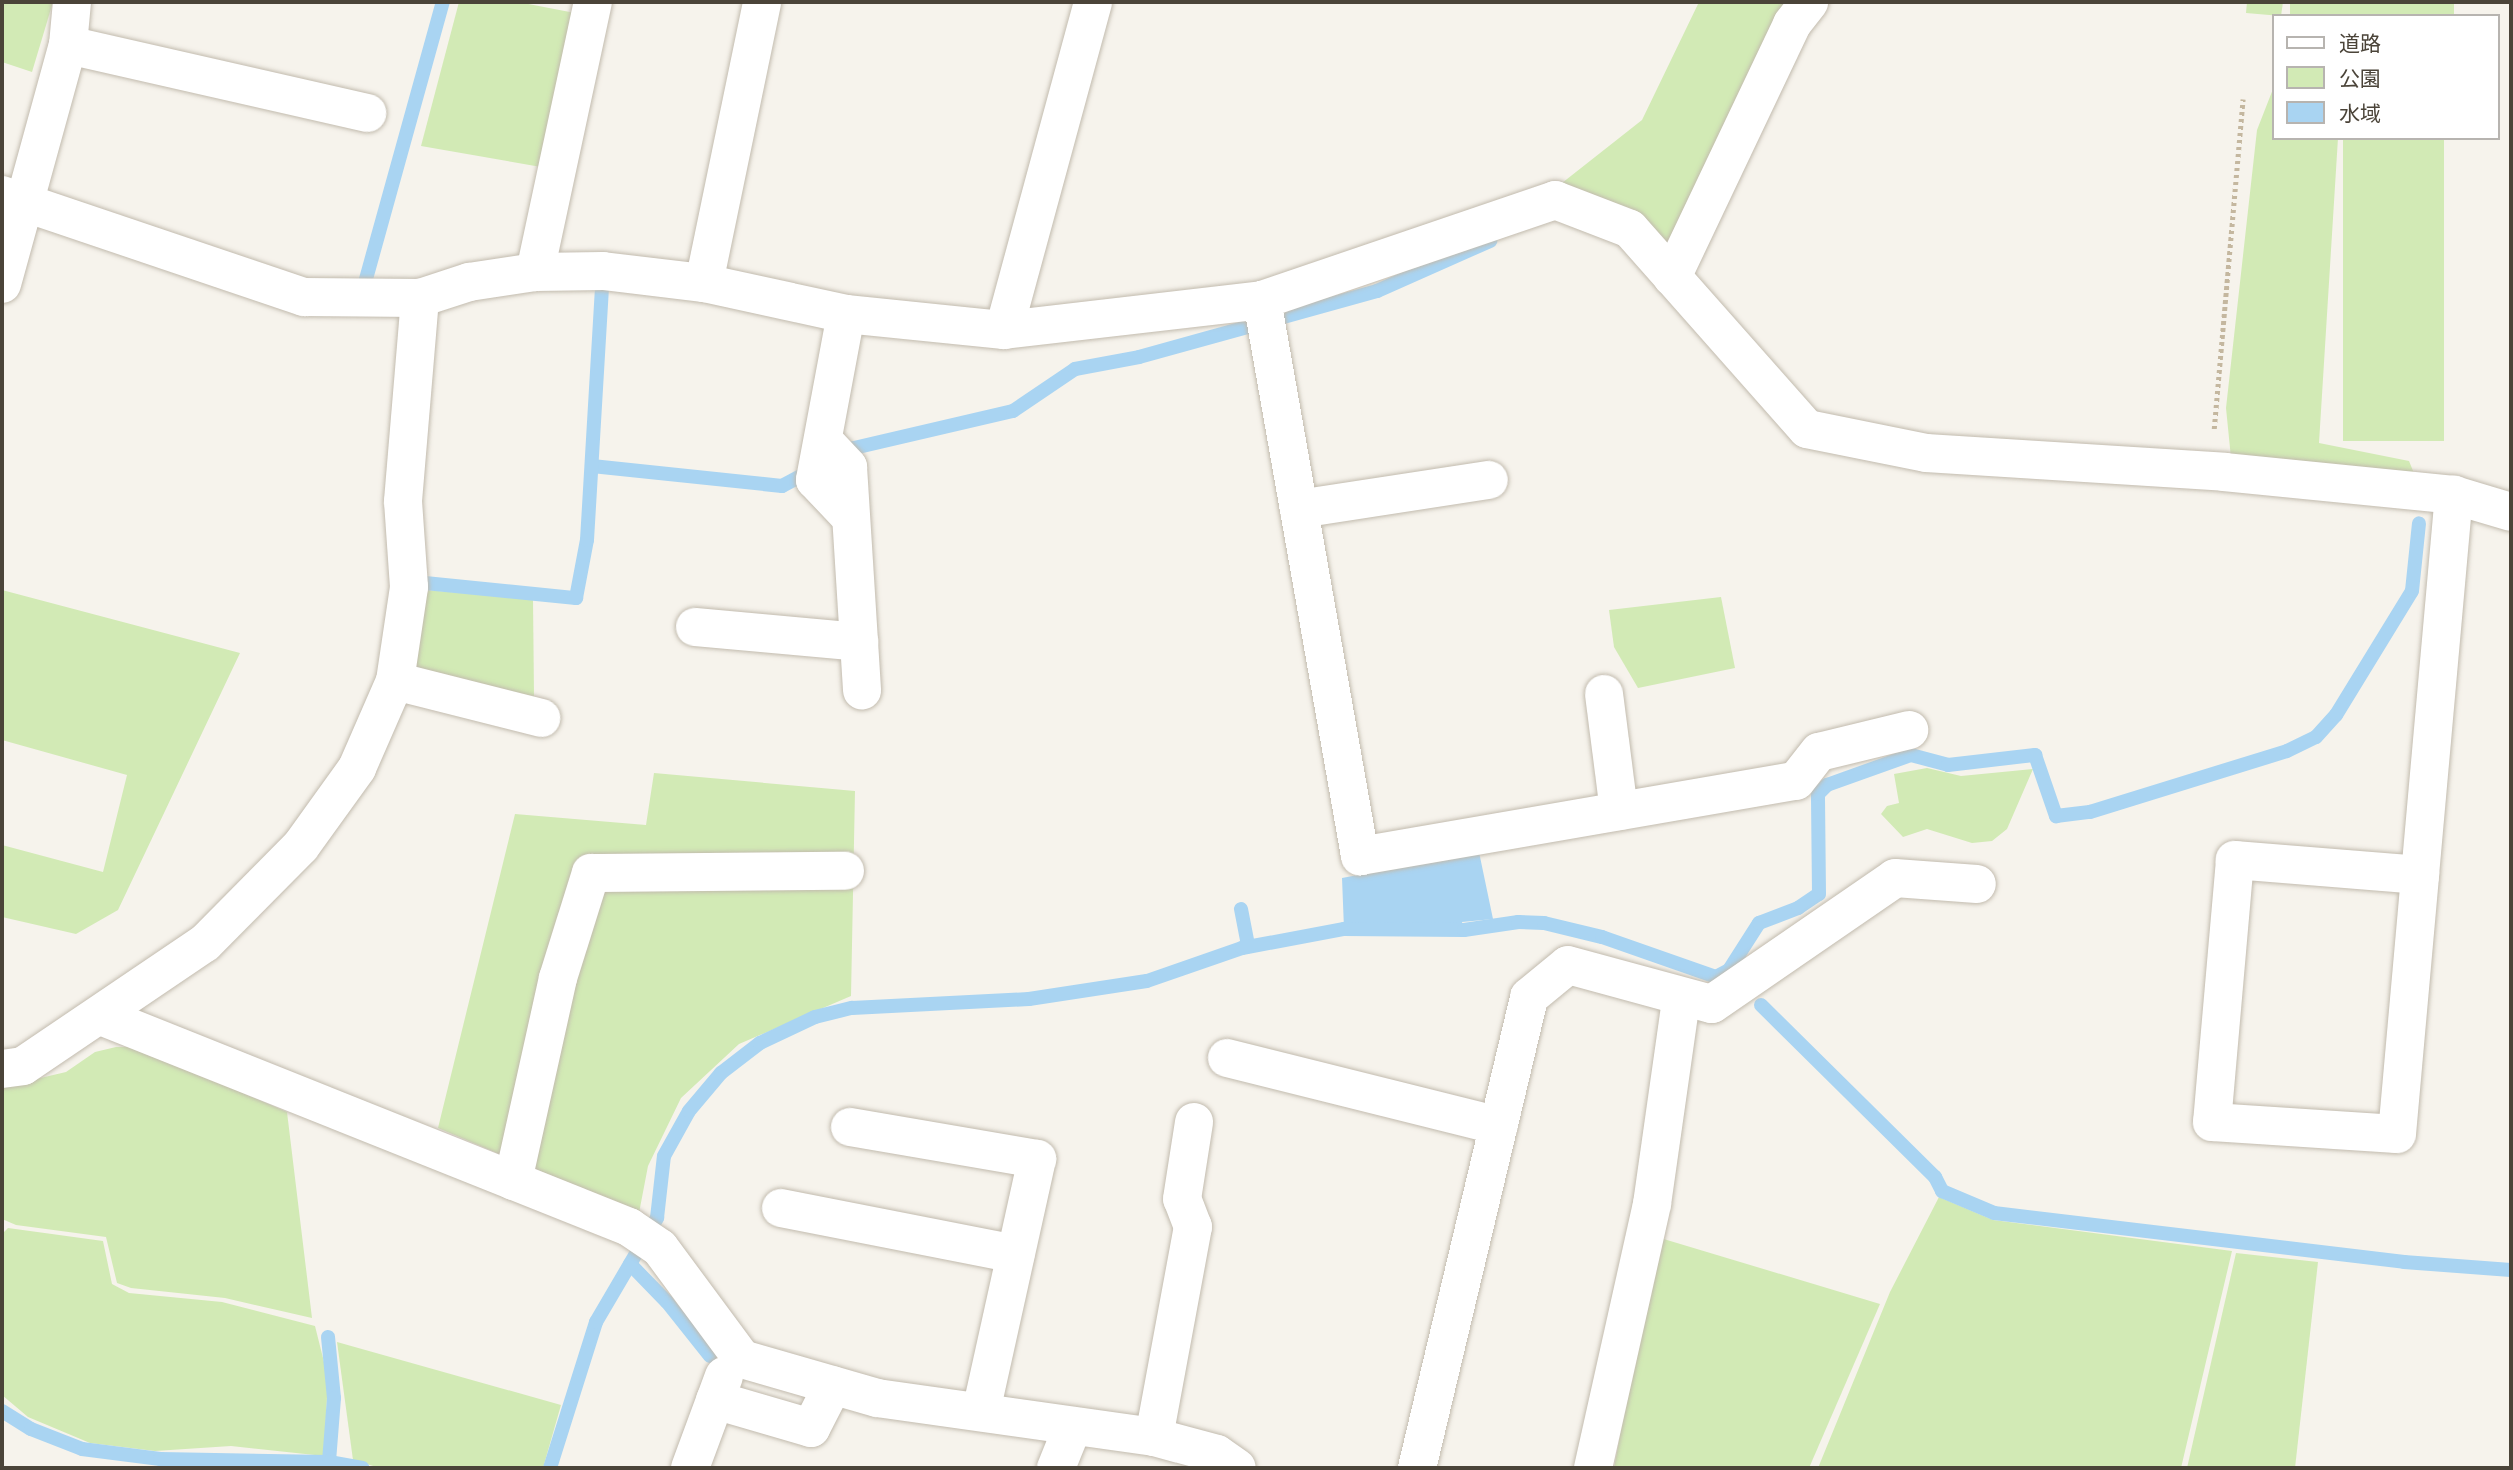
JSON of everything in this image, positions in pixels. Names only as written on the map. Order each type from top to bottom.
[{"type":"street","points":[[2,284],[13,199],[68,45],[72,2]]},
{"type":"street","points":[[535,272],[593,2]]},
{"type":"street","points":[[704,283],[762,2]]},
{"type":"street","points":[[1004,330],[1093,2]]},
{"type":"street","points":[[1672,277],[1792,24],[1810,2]]},
{"type":"street","points":[[68,45],[367,113]]},
{"type":"street","points":[[13,199],[304,297],[420,298],[468,282],[535,272],[603,271],[704,283],[846,314],[1004,330],[1262,300],[1555,200],[1630,229],[1807,429],[1926,453],[2224,472],[2454,495],[2511,512]]},
{"type":"street","points":[[2,1069],[23,1066],[101,1016],[205,943],[301,846],[357,768],[396,681],[409,587],[403,501],[420,298]]},
{"type":"street","points":[[1262,300],[1360,856],[1796,781],[1819,752],[1909,730]]},
{"type":"street","points":[[846,314],[815,480],[851,518],[862,691]]},
{"type":"street","points":[[1299,509],[1489,480]]},
{"type":"street","points":[[2420,875],[2235,860],[2212,1122],[2396,1134],[2420,875],[2454,495]]},
{"type":"street","points":[[695,626],[859,642]]},
{"type":"street","points":[[396,681],[541,718]]},
{"type":"street","points":[[1604,694],[1619,811]]},
{"type":"street","points":[[513,1181],[558,978],[590,873],[845,871]]},
{"type":"street","points":[[1417,1468],[1529,997],[1568,965],[1681,999],[1712,1004],[1895,878],[1977,884]]},
{"type":"street","points":[[1593,1468],[1652,1204],[1681,999]]},
{"type":"street","points":[[101,1016],[629,1227],[660,1248],[742,1359],[877,1398],[1154,1437],[1217,1454],[1237,1468]]},
{"type":"street","points":[[1227,1058],[1499,1126]]},
{"type":"street","points":[[1154,1437],[1193,1227],[1182,1199],[1194,1122]]},
{"type":"street","points":[[850,1127],[1037,1159],[981,1412]]},
{"type":"street","points":[[781,1208],[1016,1254]]},
{"type":"street","points":[[690,1468],[734,1348]]},
{"type":"street","points":[[715,1400],[811,1428],[833,1385]]},
{"type":"street","points":[[1055,1468],[1073,1426]]},
{"type":"path","points":[[2224,472],[2213,425],[2243,99]]},
{"type":"green space","points":[[2,2],[53,2],[32,72],[2,62]]},
{"type":"green space","points":[[459,2],[518,2],[575,13],[541,167],[421,146]]},
{"type":"green space","points":[[1699,2],[1792,2],[1676,248],[1562,183],[1642,120]]},
{"type":"green space","points":[[2247,2],[2283,2],[2281,14],[2246,13]]},
{"type":"green space","points":[[2290,2],[2454,2],[2454,14],[2290,14]]},
{"type":"green space","points":[[2272,92],[2272,140],[2338,140],[2319,443],[2409,461],[2418,483],[2231,458],[2226,408],[2257,130]]},
{"type":"green space","points":[[2343,140],[2444,140],[2444,441],[2343,441]]},
{"type":"green space","points":[[2,590],[240,653],[118,910],[76,934],[2,917],[2,845],[103,872],[127,775],[2,740]]},
{"type":"green space","points":[[426,590],[533,599],[534,696],[412,678]]},
{"type":"green space","points":[[1721,597],[1735,668],[1638,688],[1614,647],[1609,610]]},
{"type":"green space","points":[[1927,768],[1961,776],[2033,769],[2007,829],[1992,841],[1972,843],[1927,829],[1903,837],[1881,814],[1887,806],[1899,803],[1894,774]]},
{"type":"green space","points":[[654,773],[855,791],[851,996],[739,1044],[681,1098],[648,1166],[639,1213],[438,1128],[515,814],[646,825]]},
{"type":"green space","points":[[116,1047],[136,1047],[287,1112],[312,1318],[225,1298],[131,1288],[117,1283],[106,1237],[16,1225],[2,1219],[2,1087],[66,1072],[95,1052]]},
{"type":"green space","points":[[1939,1197],[1993,1220],[2232,1251],[2181,1468],[1818,1468],[1890,1292]]},
{"type":"green space","points":[[8,1228],[103,1241],[112,1284],[129,1293],[222,1302],[315,1326],[328,1378],[324,1456],[231,1446],[155,1451],[90,1443],[28,1417],[2,1395],[2,1234]]},
{"type":"green space","points":[[1657,1237],[1880,1304],[1809,1468],[1614,1468]]},
{"type":"green space","points":[[2236,1253],[2318,1262],[2295,1468],[2187,1468]]},
{"type":"green space","points":[[337,1342],[561,1405],[543,1468],[380,1468],[353,1460]]},
{"type":"water","points":[[1479,852],[1493,919],[1462,922],[1464,930],[1344,929],[1342,878]]},
{"type":"waterway","points":[[366,279],[443,2]]},
{"type":"waterway","points":[[839,456],[854,448],[1013,411],[1075,369],[1139,357],[1377,291],[1490,241]]},
{"type":"waterway","points":[[425,583],[576,598],[587,540],[602,291]]},
{"type":"waterway","points":[[592,466],[782,486],[812,470]]},
{"type":"waterway","points":[[550,1468],[596,1322],[657,1218],[664,1156],[689,1111],[721,1073],[760,1043],[815,1017],[852,1008],[1029,999],[1147,981],[1242,948],[1344,929],[1464,930],[1518,922],[1544,923],[1602,937],[1716,977],[1729,970],[1759,923],[1798,908],[1819,894],[1818,794],[1827,785],[1911,755],[1948,765],[2035,755],[2056,816],[2090,812],[2287,751],[2316,737],[2336,715],[2412,591],[2419,523]]},
{"type":"waterway","points":[[1241,909],[1248,946]]},
{"type":"waterway","points":[[1761,1005],[1935,1177],[1942,1191],[1994,1213],[2404,1262],[2511,1270]]},
{"type":"waterway","points":[[630,1264],[667,1302],[710,1356]]},
{"type":"waterway","points":[[328,1337],[334,1398],[329,1462]]},
{"type":"waterway","points":[[2,1411],[31,1429],[82,1449],[160,1459],[329,1462],[362,1468]]}]
